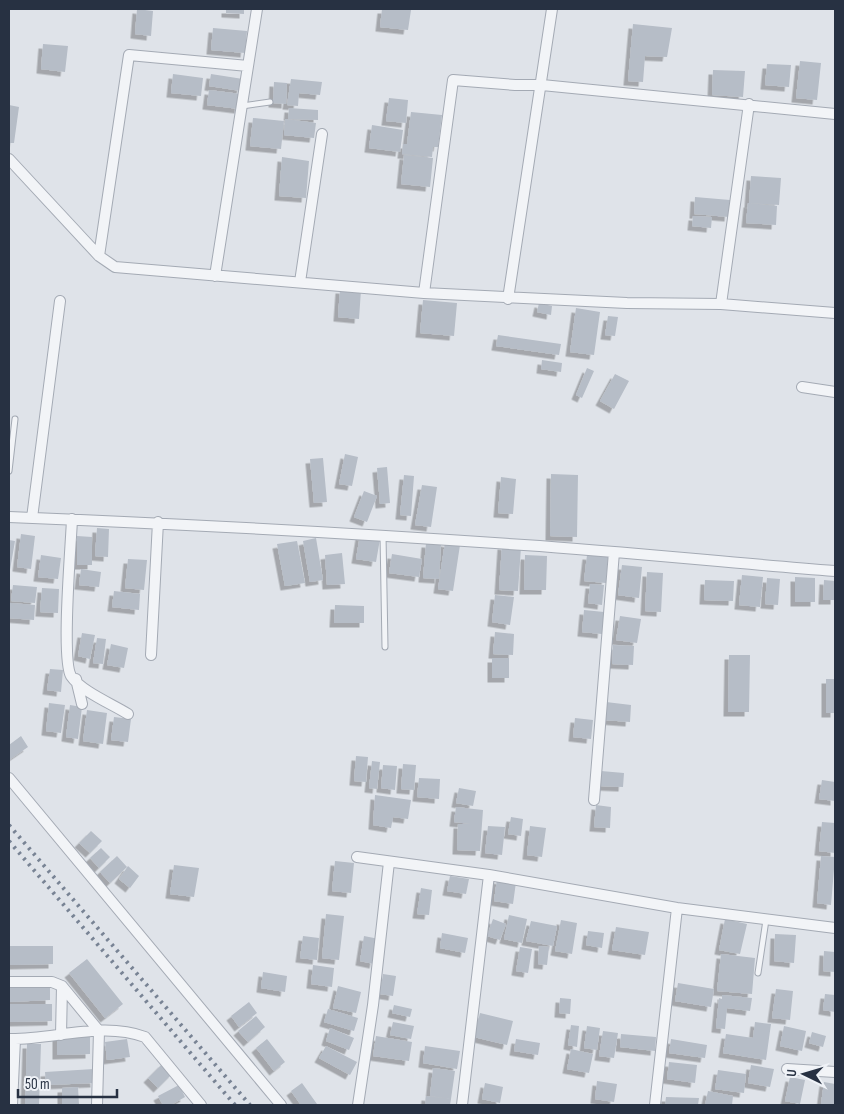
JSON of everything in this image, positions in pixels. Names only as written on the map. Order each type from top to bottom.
[{"type":"street","points":[[215,276],[257,9]]},
{"type":"street","points":[[508,298],[542,85],[552,9]]},
{"type":"street","points":[[99,256],[129,55],[248,66]]},
{"type":"street","points":[[424,293],[453,80],[515,85],[542,85],[835,114]]},
{"type":"street","points":[[721,304],[749,104]]},
{"type":"street","points":[[300,282],[322,134]]},
{"type":"street","points":[[9,159],[99,256],[115,266],[424,293],[508,298],[721,304],[835,313]]},
{"type":"street","points":[[32,518],[60,301]]},
{"type":"street","points":[[802,387],[835,392]]},
{"type":"street","points":[[9,517],[158,522],[276,531],[383,535],[835,571]]},
{"type":"street","points":[[72,519],[69,635],[72,664],[82,704]]},
{"type":"street","points":[[72,519],[66,647],[70,674],[78,684],[128,714]]},
{"type":"street","points":[[151,655],[158,522]]},
{"type":"street","points":[[594,800],[614,552]]},
{"type":"street","points":[[9,778],[281,1105]]},
{"type":"street","points":[[357,858],[489,875],[678,908],[835,928]]},
{"type":"street","points":[[358,1105],[373,1005],[389,862]]},
{"type":"street","points":[[462,1105],[489,875]]},
{"type":"street","points":[[655,1105],[678,908]]},
{"type":"street","points":[[9,982],[52,982],[62,986],[99,1031],[96,1105]]},
{"type":"street","points":[[61,1035],[62,986]]},
{"type":"street","points":[[12,1105],[12,1039],[99,1031],[129,1032],[145,1037],[201,1105]]},
{"type":"street","points":[[787,1069],[835,1072]]},
{"type":"lane","points":[[241,106],[270,102]]},
{"type":"lane","points":[[9,470],[15,419]]},
{"type":"lane","points":[[383,535],[385,647]]},
{"type":"lane","points":[[758,973],[766,920]]},
{"type":"building","points":[[137,9],[153,11],[151,36],[135,34]]},
{"type":"building","points":[[226,9],[244,9],[244,14],[226,13]]},
{"type":"building","points":[[382,9],[411,10],[408,30],[380,27]]},
{"type":"building","points":[[633,24],[672,28],[667,57],[645,56],[643,82],[628,81]]},
{"type":"building","points":[[213,28],[247,31],[245,53],[211,50]]},
{"type":"building","points":[[43,44],[68,46],[65,72],[41,69]]},
{"type":"building","points":[[800,61],[821,63],[817,100],[796,98]]},
{"type":"building","points":[[767,64],[791,65],[789,87],[765,85]]},
{"type":"building","points":[[713,70],[745,71],[743,97],[712,95]]},
{"type":"building","points":[[173,74],[203,78],[201,96],[171,93]]},
{"type":"building","points":[[211,74],[243,79],[241,91],[209,86]]},
{"type":"building","points":[[291,79],[322,82],[320,95],[299,93],[298,106],[287,105]]},
{"type":"building","points":[[274,82],[287,83],[286,104],[273,103]]},
{"type":"building","points":[[209,90],[241,94],[239,109],[207,105]]},
{"type":"building","points":[[389,98],[408,100],[406,123],[386,121]]},
{"type":"building","points":[[9,105],[19,107],[14,143],[9,143]]},
{"type":"building","points":[[289,108],[318,110],[318,120],[288,119]]},
{"type":"building","points":[[411,112],[442,115],[438,147],[433,147],[432,157],[402,154],[403,144],[407,144]]},
{"type":"building","points":[[253,118],[284,121],[281,149],[250,146]]},
{"type":"building","points":[[285,119],[316,123],[314,138],[284,135]]},
{"type":"building","points":[[372,125],[403,130],[400,152],[369,148]]},
{"type":"building","points":[[404,155],[433,158],[430,187],[401,184]]},
{"type":"building","points":[[282,157],[309,161],[306,198],[279,196]]},
{"type":"building","points":[[751,176],[781,178],[779,205],[749,203]]},
{"type":"building","points":[[695,197],[730,200],[729,217],[694,214]]},
{"type":"building","points":[[748,203],[777,206],[776,225],[746,223]]},
{"type":"building","points":[[693,216],[712,217],[711,228],[692,226]]},
{"type":"building","points":[[340,289],[361,290],[359,319],[338,317]]},
{"type":"building","points":[[423,300],[457,303],[454,336],[420,333]]},
{"type":"building","points":[[539,303],[552,306],[551,315],[537,312]]},
{"type":"building","points":[[576,308],[600,312],[594,355],[570,352]]},
{"type":"building","points":[[608,316],[618,317],[615,336],[605,335]]},
{"type":"building","points":[[498,335],[561,344],[559,355],[496,346]]},
{"type":"building","points":[[542,360],[562,363],[561,372],[541,369]]},
{"type":"building","points":[[587,368],[594,371],[582,398],[576,395]]},
{"type":"building","points":[[615,374],[629,381],[614,409],[600,401]]},
{"type":"building","points":[[345,454],[358,457],[352,486],[339,484]]},
{"type":"building","points":[[323,458],[327,502],[314,503],[310,459]]},
{"type":"building","points":[[387,467],[390,503],[380,504],[377,468]]},
{"type":"building","points":[[551,474],[578,475],[577,537],[550,536]]},
{"type":"building","points":[[404,475],[414,476],[411,516],[400,515]]},
{"type":"building","points":[[501,477],[516,479],[513,514],[498,513]]},
{"type":"building","points":[[422,485],[437,487],[431,527],[415,525]]},
{"type":"building","points":[[364,491],[377,496],[367,522],[354,517]]},
{"type":"building","points":[[97,528],[109,529],[108,557],[95,556]]},
{"type":"building","points":[[21,534],[35,536],[31,569],[17,567]]},
{"type":"building","points":[[360,535],[380,539],[376,562],[356,559]]},
{"type":"building","points":[[77,536],[92,537],[92,565],[77,565]]},
{"type":"building","points":[[316,538],[323,580],[310,582],[303,541]]},
{"type":"building","points":[[9,540],[15,541],[10,570],[9,570]]},
{"type":"building","points":[[297,541],[305,583],[285,586],[277,544]]},
{"type":"building","points":[[445,542],[460,545],[453,591],[438,589]]},
{"type":"building","points":[[426,543],[441,544],[439,579],[423,578]]},
{"type":"building","points":[[502,545],[521,547],[518,591],[499,590]]},
{"type":"building","points":[[342,553],[345,584],[327,585],[325,555]]},
{"type":"building","points":[[392,554],[422,559],[419,577],[389,573]]},
{"type":"building","points":[[41,555],[61,558],[58,579],[38,577]]},
{"type":"building","points":[[525,555],[547,556],[546,590],[524,590]]},
{"type":"building","points":[[587,555],[608,557],[606,583],[584,581]]},
{"type":"building","points":[[128,559],[147,560],[144,590],[125,588]]},
{"type":"building","points":[[622,565],[642,567],[639,598],[618,595]]},
{"type":"building","points":[[81,569],[101,572],[99,587],[79,585]]},
{"type":"building","points":[[647,572],[663,573],[661,612],[645,611]]},
{"type":"building","points":[[742,575],[763,577],[760,607],[739,605]]},
{"type":"building","points":[[795,577],[815,578],[815,602],[795,602]]},
{"type":"building","points":[[767,578],[780,579],[778,605],[765,604]]},
{"type":"building","points":[[705,580],[734,581],[733,601],[704,600]]},
{"type":"building","points":[[824,580],[835,581],[835,600],[823,600]]},
{"type":"building","points":[[590,584],[604,585],[602,605],[588,603]]},
{"type":"building","points":[[13,585],[37,587],[35,603],[11,601]]},
{"type":"building","points":[[42,588],[59,589],[58,613],[40,612]]},
{"type":"building","points":[[114,591],[140,594],[139,610],[112,607]]},
{"type":"building","points":[[495,595],[514,597],[510,625],[492,622]]},
{"type":"building","points":[[10,603],[35,605],[34,620],[9,618]]},
{"type":"building","points":[[335,605],[364,606],[364,623],[334,623]]},
{"type":"building","points":[[584,610],[604,612],[602,634],[582,632]]},
{"type":"building","points":[[620,616],[641,619],[637,643],[616,640]]},
{"type":"building","points":[[495,632],[514,634],[513,655],[493,654]]},
{"type":"building","points":[[82,633],[95,635],[90,659],[78,656]]},
{"type":"building","points":[[97,638],[106,639],[103,664],[93,663]]},
{"type":"building","points":[[111,644],[128,648],[124,668],[107,665]]},
{"type":"building","points":[[613,645],[634,646],[633,665],[612,664]]},
{"type":"building","points":[[729,655],[750,655],[749,712],[728,712]]},
{"type":"building","points":[[492,658],[509,658],[509,678],[492,678]]},
{"type":"building","points":[[50,669],[63,670],[61,692],[47,690]]},
{"type":"building","points":[[826,679],[835,679],[835,713],[826,713]]},
{"type":"building","points":[[606,702],[631,705],[630,722],[604,720]]},
{"type":"building","points":[[49,703],[65,705],[61,733],[46,731]]},
{"type":"building","points":[[70,705],[82,707],[78,739],[66,737]]},
{"type":"building","points":[[87,710],[107,713],[103,744],[83,741]]},
{"type":"building","points":[[114,717],[131,719],[128,742],[111,740]]},
{"type":"building","points":[[575,718],[593,720],[591,739],[573,737]]},
{"type":"building","points":[[21,736],[28,747],[9,760],[9,745]]},
{"type":"building","points":[[356,756],[368,757],[366,782],[354,781]]},
{"type":"building","points":[[372,761],[380,762],[377,789],[369,788]]},
{"type":"building","points":[[403,764],[416,765],[414,790],[401,789]]},
{"type":"building","points":[[383,765],[397,766],[395,790],[381,788]]},
{"type":"building","points":[[601,771],[624,773],[623,787],[600,786]]},
{"type":"building","points":[[419,778],[440,779],[439,799],[417,797]]},
{"type":"building","points":[[822,780],[835,782],[835,801],[819,799]]},
{"type":"building","points":[[459,788],[476,791],[473,806],[456,803]]},
{"type":"building","points":[[375,795],[411,800],[408,819],[393,817],[391,828],[373,825]]},
{"type":"building","points":[[596,805],[611,807],[610,828],[594,827]]},
{"type":"building","points":[[456,807],[483,810],[480,851],[457,850],[458,824],[471,824],[454,822]]},
{"type":"building","points":[[511,817],[523,819],[521,836],[508,834]]},
{"type":"building","points":[[822,822],[835,823],[835,853],[819,851]]},
{"type":"building","points":[[488,826],[505,827],[502,855],[485,853]]},
{"type":"building","points":[[530,826],[546,828],[542,857],[527,855]]},
{"type":"building","points":[[91,831],[102,841],[90,853],[79,843]]},
{"type":"building","points":[[101,848],[110,857],[99,868],[90,858]]},
{"type":"building","points":[[117,856],[127,867],[110,883],[100,872]]},
{"type":"building","points":[[821,856],[835,857],[831,905],[817,903]]},
{"type":"building","points":[[335,861],[354,863],[351,893],[332,891]]},
{"type":"building","points":[[174,865],[199,868],[194,897],[170,894]]},
{"type":"building","points":[[128,866],[139,876],[130,888],[119,879]]},
{"type":"building","points":[[450,876],[469,879],[466,894],[447,891]]},
{"type":"building","points":[[497,879],[516,882],[513,904],[494,901]]},
{"type":"building","points":[[421,888],[432,890],[429,915],[417,914]]},
{"type":"building","points":[[326,914],[344,916],[339,960],[322,958]]},
{"type":"building","points":[[509,915],[527,919],[522,943],[504,939]]},
{"type":"building","points":[[493,919],[506,924],[500,940],[487,936]]},
{"type":"building","points":[[725,919],[747,924],[740,954],[719,950]]},
{"type":"building","points":[[561,920],[577,923],[572,954],[555,951]]},
{"type":"building","points":[[531,921],[557,926],[553,946],[526,941]]},
{"type":"building","points":[[616,927],[649,932],[645,955],[612,950]]},
{"type":"building","points":[[588,931],[604,933],[602,948],[586,945]]},
{"type":"building","points":[[442,933],[468,938],[465,953],[440,948]]},
{"type":"building","points":[[775,934],[796,935],[794,963],[774,961]]},
{"type":"building","points":[[303,936],[319,938],[317,960],[300,958]]},
{"type":"building","points":[[364,936],[379,939],[374,964],[360,961]]},
{"type":"building","points":[[9,946],[53,946],[53,964],[9,965]]},
{"type":"building","points":[[539,946],[549,947],[547,965],[538,964]]},
{"type":"building","points":[[520,947],[532,949],[528,973],[516,971]]},
{"type":"building","points":[[824,951],[835,952],[835,972],[823,971]]},
{"type":"building","points":[[721,954],[755,958],[752,994],[717,991]]},
{"type":"building","points":[[87,959],[123,1004],[105,1018],[69,973]]},
{"type":"building","points":[[313,965],[334,968],[332,987],[311,984]]},
{"type":"building","points":[[263,972],[287,976],[285,992],[261,988]]},
{"type":"building","points":[[383,974],[396,976],[393,996],[380,994]]},
{"type":"building","points":[[678,983],[714,989],[711,1007],[675,1001]]},
{"type":"building","points":[[50,985],[50,1000],[9,1002],[9,986]]},
{"type":"building","points":[[338,986],[361,992],[356,1013],[333,1008]]},
{"type":"building","points":[[776,989],[793,991],[790,1020],[772,1018]]},
{"type":"building","points":[[825,994],[835,995],[835,1012],[823,1010]]},
{"type":"building","points":[[722,995],[752,998],[750,1011],[727,1008],[725,1029],[716,1028],[719,998],[722,999]]},
{"type":"building","points":[[560,998],[571,999],[570,1014],[559,1013]]},
{"type":"building","points":[[249,1002],[257,1013],[239,1027],[231,1016]]},
{"type":"building","points":[[9,1004],[52,1004],[52,1021],[9,1022]]},
{"type":"building","points":[[394,1005],[412,1009],[410,1017],[392,1013]]},
{"type":"building","points":[[328,1009],[358,1018],[354,1031],[324,1022]]},
{"type":"building","points":[[480,1013],[513,1021],[507,1045],[474,1037]]},
{"type":"building","points":[[256,1016],[265,1027],[248,1042],[238,1031]]},
{"type":"building","points":[[393,1022],[414,1026],[411,1039],[390,1035]]},
{"type":"building","points":[[755,1022],[771,1024],[766,1060],[723,1053],[726,1034],[753,1038]]},
{"type":"building","points":[[571,1025],[579,1026],[577,1047],[568,1045]]},
{"type":"building","points":[[587,1026],[600,1028],[597,1050],[584,1048]]},
{"type":"building","points":[[784,1026],[806,1031],[802,1051],[780,1046]]},
{"type":"building","points":[[330,1028],[354,1038],[349,1050],[326,1041]]},
{"type":"building","points":[[603,1031],[618,1033],[614,1058],[599,1056]]},
{"type":"building","points":[[812,1032],[826,1036],[823,1047],[809,1043]]},
{"type":"building","points":[[621,1034],[656,1037],[655,1051],[620,1047]]},
{"type":"building","points":[[57,1036],[90,1036],[90,1054],[57,1055]]},
{"type":"building","points":[[376,1036],[412,1042],[409,1061],[373,1056]]},
{"type":"building","points":[[127,1039],[130,1057],[107,1060],[105,1042]]},
{"type":"building","points":[[267,1039],[285,1062],[274,1071],[256,1048]]},
{"type":"building","points":[[516,1039],[540,1043],[538,1055],[514,1051]]},
{"type":"building","points":[[671,1039],[707,1045],[705,1058],[669,1053]]},
{"type":"building","points":[[27,1044],[41,1044],[39,1105],[25,1105]]},
{"type":"building","points":[[326,1046],[357,1062],[350,1075],[319,1058]]},
{"type":"building","points":[[425,1046],[460,1051],[457,1069],[423,1063]]},
{"type":"building","points":[[571,1049],[593,1054],[589,1073],[567,1069]]},
{"type":"building","points":[[669,1062],[697,1065],[695,1083],[667,1079]]},
{"type":"building","points":[[163,1063],[173,1073],[158,1088],[148,1078]]},
{"type":"building","points":[[751,1065],[774,1069],[770,1087],[748,1083]]},
{"type":"building","points":[[433,1068],[455,1071],[451,1099],[430,1096]]},
{"type":"building","points":[[94,1069],[95,1083],[46,1085],[45,1072]]},
{"type":"building","points":[[718,1070],[746,1074],[744,1093],[715,1089]]},
{"type":"building","points":[[790,1077],[805,1080],[800,1104],[785,1101]]},
{"type":"building","points":[[597,1081],[617,1084],[614,1102],[595,1099]]},
{"type":"building","points":[[824,1082],[835,1084],[835,1105],[821,1104]]},
{"type":"building","points":[[302,1083],[316,1105],[301,1105],[291,1091]]},
{"type":"building","points":[[485,1083],[503,1087],[500,1103],[482,1099]]},
{"type":"building","points":[[179,1085],[185,1097],[171,1105],[163,1105],[158,1096]]},
{"type":"building","points":[[78,1087],[79,1105],[62,1105],[62,1088]]},
{"type":"building","points":[[708,1091],[733,1096],[732,1105],[705,1105]]},
{"type":"building","points":[[426,1096],[451,1099],[450,1105],[425,1105]]},
{"type":"building","points":[[666,1097],[699,1098],[698,1105],[665,1105]]},
{"type":"railway","points":[[9,825],[250,1105]]},
{"type":"railway","points":[[9,841],[235,1105]]}]
